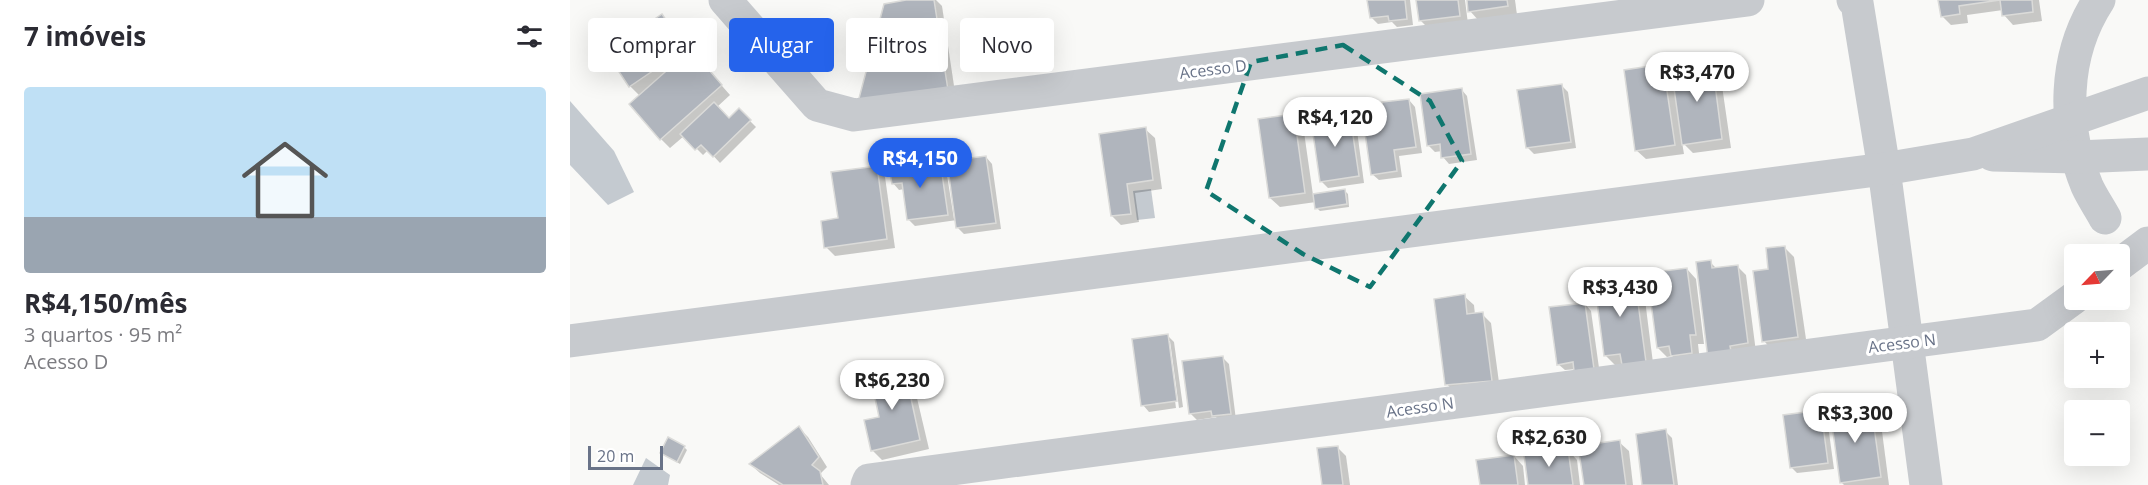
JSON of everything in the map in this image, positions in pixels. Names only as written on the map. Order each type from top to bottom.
[{"type":"street","name":"Acesso D","points":[[725,0],[817,105],[854,116],[1748,0]]},
{"type":"street","points":[[2099,0],[2090,14],[2075,53],[2069,87],[2070,120],[2077,157],[2087,187],[2105,218]]},
{"type":"street","points":[[1855,1],[1884,168],[1926,485]]},
{"type":"street","points":[[570,342],[1884,168],[1973,154],[2148,93]]},
{"type":"street","points":[[1973,154],[2077,157],[2148,154]]},
{"type":"street","points":[[2130,256],[2148,243]]},
{"type":"street","name":"Acesso N","points":[[867,485],[869,480],[2037,326],[2064,306]]},
{"type":"highlighted area","points":[[1343,45],[1430,101],[1462,161],[1370,287],[1303,254],[1206,191],[1251,62]]},
{"type":"shaded area","points":[[570,101],[614,151],[634,192],[608,205],[570,165]]},
{"type":"shaded area","points":[[1151,189],[1155,218],[1137,220],[1133,191]]},
{"type":"shaded area","points":[[646,458],[670,475],[668,485],[633,485]]},
{"type":"building","points":[[906,0],[934,0],[937,18],[880,18],[884,4]]},
{"type":"building","points":[[1367,0],[1405,0],[1407,19],[1389,21],[1388,16],[1370,18]]},
{"type":"building","points":[[1416,0],[1458,0],[1460,16],[1419,21]]},
{"type":"building","points":[[1467,0],[1507,0],[1508,6],[1468,12]]},
{"type":"building","points":[[1938,0],[2000,0],[1959,6],[1960,14],[1941,17]]},
{"type":"building","points":[[2000,0],[2032,0],[2033,12],[2002,16]]},
{"type":"building","points":[[1712,61],[1722,139],[1682,145],[1671,67]]},
{"type":"building","points":[[1663,64],[1675,145],[1635,151],[1624,70]]},
{"type":"building","points":[[619,72],[651,72],[629,87]]},
{"type":"building","points":[[665,72],[711,72],[722,85],[660,140],[629,104]]},
{"type":"building","points":[[866,72],[945,72],[948,90],[858,102]]},
{"type":"building","points":[[1562,84],[1571,142],[1526,148],[1517,90]]},
{"type":"building","points":[[1462,88],[1471,154],[1441,158],[1440,144],[1427,146],[1420,94]]},
{"type":"building","points":[[1409,99],[1416,147],[1394,150],[1397,171],[1371,175],[1363,119],[1384,116],[1382,102]]},
{"type":"building","points":[[714,102],[729,118],[739,108],[751,120],[713,157],[701,145],[695,150],[680,134]]},
{"type":"building","points":[[1294,114],[1305,193],[1269,198],[1258,119]]},
{"type":"building","points":[[1350,115],[1359,176],[1320,182],[1311,120]]},
{"type":"building","points":[[1146,127],[1153,180],[1127,184],[1131,214],[1111,216],[1099,134]]},
{"type":"building","points":[[986,156],[996,223],[956,228],[947,161]]},
{"type":"building","points":[[921,158],[922,170],[941,167],[948,215],[907,220],[902,183],[892,184],[888,163]]},
{"type":"building","points":[[877,166],[887,239],[824,248],[821,221],[838,218],[831,172]]},
{"type":"building","points":[[1345,189],[1347,204],[1315,209],[1313,194]]},
{"type":"building","points":[[1785,246],[1798,337],[1762,342],[1753,271],[1768,269],[1766,248]]},
{"type":"building","points":[[1711,260],[1712,268],[1738,265],[1748,343],[1730,346],[1732,356],[1708,359],[1696,262]]},
{"type":"building","points":[[1687,268],[1696,335],[1690,335],[1692,353],[1671,356],[1669,346],[1657,348],[1647,273]]},
{"type":"building","points":[[1634,273],[1646,362],[1622,365],[1620,354],[1604,356],[1594,278]]},
{"type":"building","points":[[1465,294],[1467,314],[1483,312],[1492,381],[1445,385],[1434,299]]},
{"type":"building","points":[[1585,303],[1594,369],[1574,371],[1573,362],[1557,365],[1549,307]]},
{"type":"building","points":[[1168,334],[1177,401],[1141,406],[1132,339]]},
{"type":"building","points":[[1223,356],[1231,414],[1212,416],[1211,411],[1189,414],[1182,361]]},
{"type":"building","points":[[904,366],[920,440],[871,451],[864,420],[879,417],[870,374]]},
{"type":"building","points":[[1871,405],[1881,477],[1840,483],[1830,410]]},
{"type":"building","points":[[1821,410],[1828,463],[1790,468],[1783,415]]},
{"type":"building","points":[[799,426],[819,457],[812,465],[820,471],[823,485],[783,485],[749,464]]},
{"type":"building","points":[[1666,429],[1674,485],[1642,485],[1636,434]]},
{"type":"building","points":[[668,437],[685,446],[677,462],[660,453]]},
{"type":"building","points":[[1620,440],[1626,485],[1584,485],[1578,446]]},
{"type":"building","points":[[1338,446],[1343,485],[1322,485],[1317,448]]},
{"type":"building","points":[[1568,449],[1573,485],[1528,485],[1524,455]]},
{"type":"building","points":[[1514,455],[1518,485],[1480,485],[1476,460]]}]
